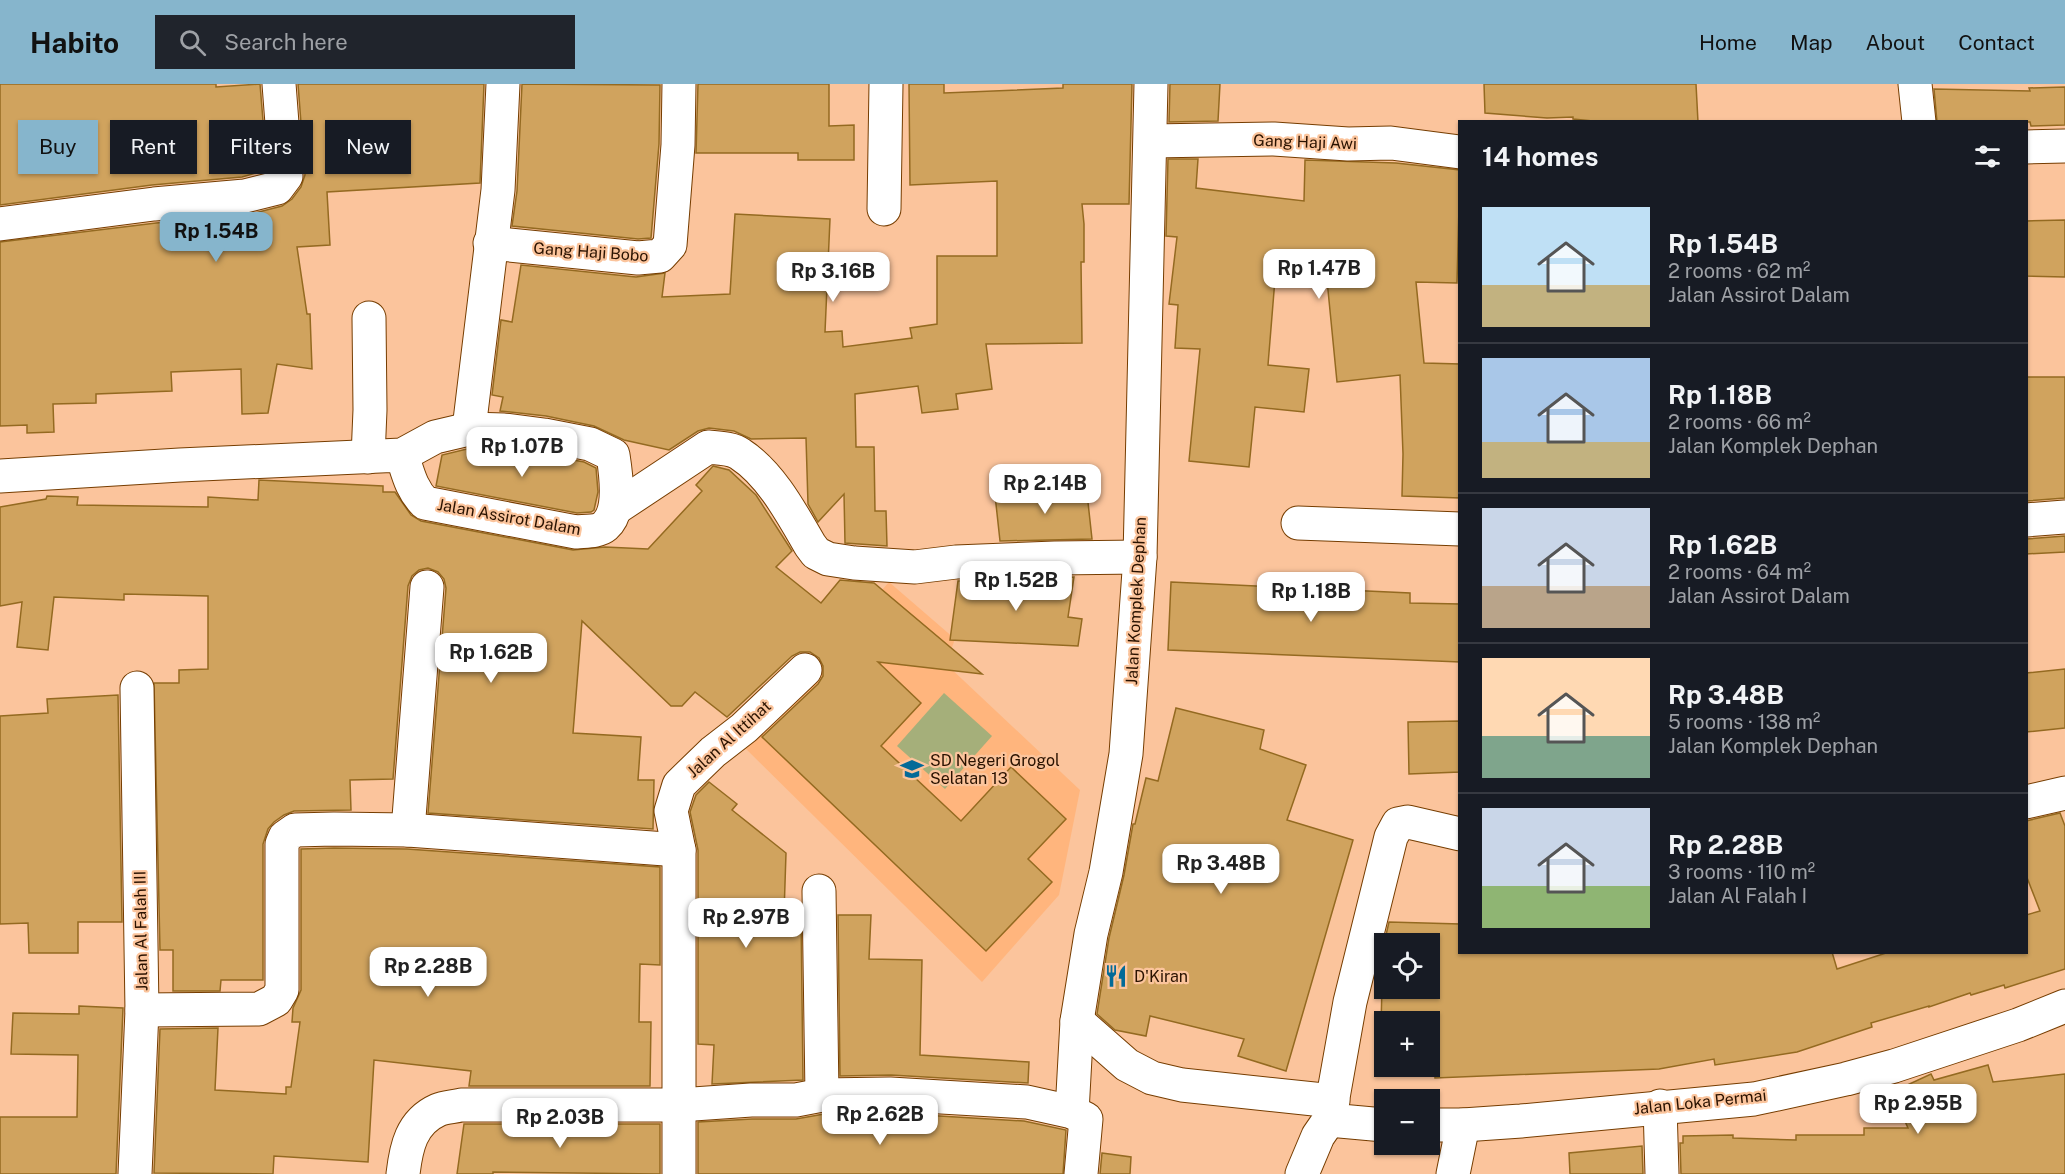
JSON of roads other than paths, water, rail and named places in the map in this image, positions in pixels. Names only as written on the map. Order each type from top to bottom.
[{"type":"street","points":[[0,224],[154,204],[245,196],[277,188],[286,176],[279,84]]},
{"type":"street","points":[[469,429],[498,190],[503,84]]},
{"type":"street","name":"Gang Haji Bobo","points":[[490,243],[638,258],[660,256],[670,245],[678,145],[679,84]]},
{"type":"street","points":[[884,209],[886,84]]},
{"type":"street","name":"Jalan Komplek Dephan","points":[[1073,1106],[1077,1021],[1091,934],[1106,873],[1126,754],[1140,557],[1151,84]]},
{"type":"street","points":[[1915,84],[1918,120]]},
{"type":"street","name":"Gang Haji Awi","points":[[1150,141],[1274,139],[1348,144],[1391,143],[1458,152]]},
{"type":"street","points":[[2028,147],[2065,146]]},
{"type":"street","points":[[368,457],[369,318]]},
{"type":"street","points":[[0,476],[402,455],[435,437],[469,429],[504,430],[590,444],[613,456],[616,508]]},
{"type":"street","points":[[616,508],[708,447],[720,448],[739,453],[770,481],[810,545],[816,553],[828,559],[915,567],[956,562],[1140,557]]},
{"type":"street","name":"Jalan Assirot Dalam","points":[[402,455],[409,480],[416,494],[425,503],[576,532],[594,531],[605,526],[616,508]]},
{"type":"street","points":[[2028,520],[2065,517]]},
{"type":"street","points":[[1298,523],[1458,529]]},
{"type":"street","points":[[408,830],[427,587]]},
{"type":"street","name":"Jalan Al Ittihat","points":[[679,1174],[679,850],[670,811],[679,785],[805,670]]},
{"type":"street","name":"Jalan Al Falah III","points":[[135,1174],[142,1010],[137,688]]},
{"type":"street","points":[[2028,802],[2065,793]]},
{"type":"street","points":[[1302,1174],[1327,1119],[1350,1002],[1390,837],[1398,824],[1408,822],[1458,834]]},
{"type":"street","points":[[142,1010],[259,1010],[276,1000],[282,990],[282,844],[285,837],[295,830],[408,830],[679,850]]},
{"type":"street","points":[[819,891],[822,1095]]},
{"type":"street","name":"Jalan Loka Permai","points":[[1440,1125],[1463,1125],[1754,1099],[1894,1066],[2018,1025],[2065,1006]]},
{"type":"street","points":[[1077,1021],[1127,1065],[1152,1078],[1327,1119],[1374,1124]]},
{"type":"street","points":[[403,1174],[409,1138],[421,1122],[438,1110],[461,1106],[679,1105],[751,1100],[796,1100],[822,1095],[890,1094],[1073,1106],[1086,1119],[1081,1174]]},
{"type":"street","points":[[1660,1106],[1662,1174]]},
{"type":"street","points":[[1453,1174],[1463,1125]]},
{"type":"place","name":"SD Negeri Grogol Selatan 13","points":[[912,769]]},
{"type":"place","name":"D'Kiran","points":[[1116,976]]}]
